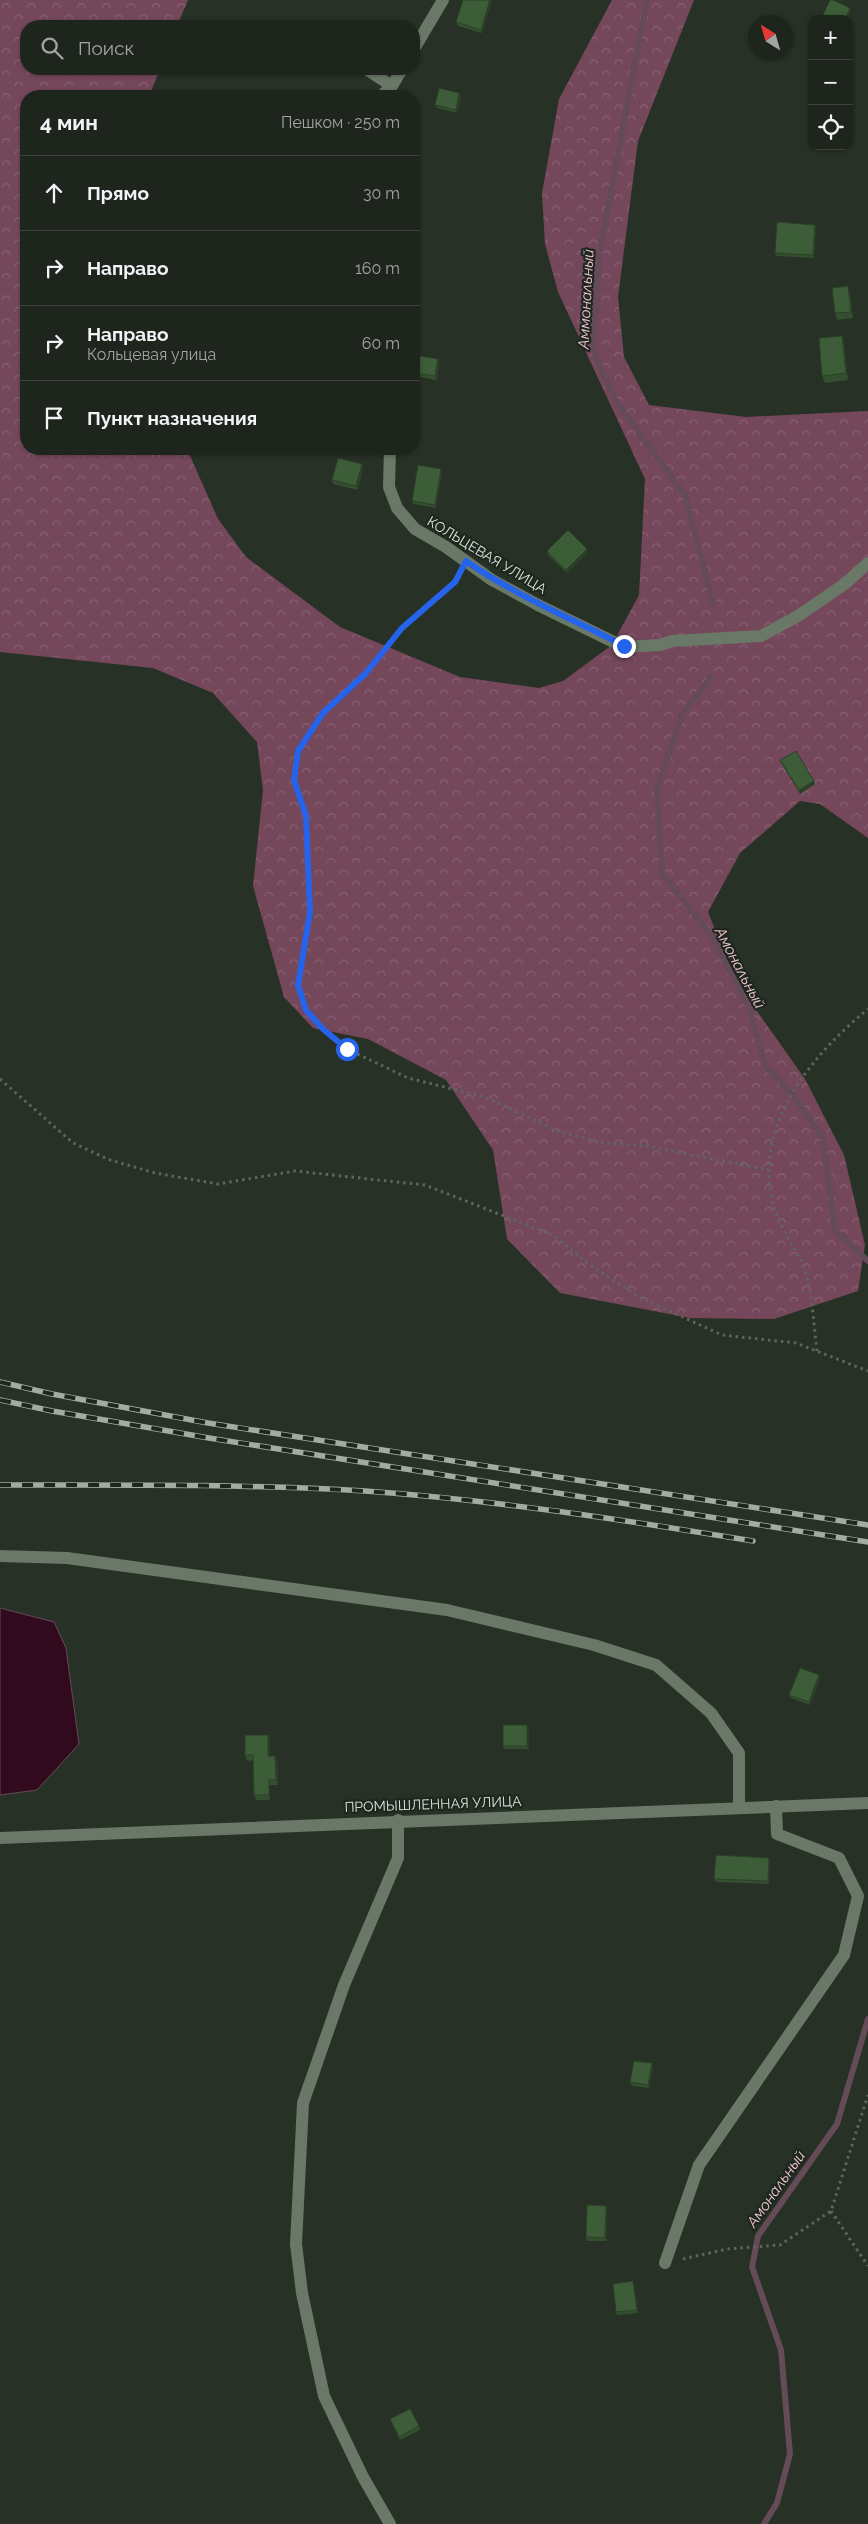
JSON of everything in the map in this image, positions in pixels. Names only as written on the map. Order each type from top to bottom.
[{"type":"street","points":[[420,39],[443,0]]},
{"type":"street","points":[[375,75],[392,86]]},
{"type":"street","points":[[388,90],[398,75]]},
{"type":"street","name":"КОЛЬЦЕВАЯ УЛИЦА","points":[[390,455],[389,487],[397,508],[415,529],[492,580],[538,605],[624,646],[660,645],[672,640],[760,636],[798,616],[846,583],[868,563]]},
{"type":"street","points":[[0,1556],[66,1558],[447,1610],[594,1645],[656,1665],[711,1713],[739,1753],[739,1807]]},
{"type":"street","name":"ПРОМЫШЛЕННАЯ УЛИЦА","points":[[0,1838],[398,1820],[868,1803]]},
{"type":"street","points":[[665,2263],[699,2165],[844,1955],[858,1896],[839,1858],[777,1834],[776,1806]]},
{"type":"street","points":[[390,2524],[362,2477],[324,2396],[302,2293],[296,2244],[303,2103],[344,1986],[398,1858],[398,1820]]},
{"type":"path","points":[[466,561],[455,582],[402,628],[366,673],[323,713],[298,751],[294,780],[306,816],[308,838],[310,912],[298,985],[306,1010],[323,1029],[347,1049],[408,1078],[485,1097],[560,1132],[605,1143],[647,1146],[768,1170]]},
{"type":"path","points":[[817,1352],[802,1262],[776,1214],[768,1170],[771,1140],[802,1076],[845,1028],[868,1009]]},
{"type":"path","points":[[0,1079],[73,1143],[110,1160],[155,1173],[218,1184],[295,1171],[425,1185],[555,1236],[587,1263],[641,1298],[722,1335],[796,1343],[868,1371]]},
{"type":"path","points":[[665,2263],[728,2249],[780,2245],[831,2211],[868,2095]]},
{"type":"path","points":[[831,2211],[868,2266]]},
{"type":"green space","points":[[0,0],[188,0],[180,20],[20,20],[20,75],[158,75],[151,90],[20,90],[20,455],[190,455],[218,519],[246,557],[340,627],[460,677],[539,688],[563,681],[612,645],[639,595],[645,479],[558,292],[545,244],[542,193],[559,99],[612,0],[694,0],[638,141],[618,297],[624,357],[649,405],[746,417],[868,411],[868,838],[820,804],[800,801],[740,853],[708,912],[735,980],[805,1079],[844,1155],[865,1245],[858,1291],[774,1319],[690,1318],[560,1293],[507,1239],[493,1150],[446,1080],[368,1039],[313,1028],[284,997],[253,886],[263,790],[257,742],[213,693],[153,668],[0,652]]},
{"type":"shaded area","points":[[0,1608],[54,1622],[66,1648],[79,1744],[37,1790],[0,1795]]},
{"type":"building","points":[[463,0],[490,0],[481,30],[456,22]]},
{"type":"building","points":[[830,0],[850,8],[847,15],[823,15]]},
{"type":"building","points":[[439,88],[459,93],[456,110],[435,105]]},
{"type":"building","points":[[777,222],[815,225],[813,255],[775,253]]},
{"type":"building","points":[[848,286],[851,312],[835,313],[832,288]]},
{"type":"building","points":[[842,336],[846,373],[822,376],[819,338]]},
{"type":"building","points":[[420,356],[438,359],[435,376],[420,374]]},
{"type":"building","points":[[338,458],[362,464],[356,486],[332,480]]},
{"type":"building","points":[[418,465],[441,469],[435,505],[412,501]]},
{"type":"building","points":[[568,530],[587,549],[566,570],[547,551]]},
{"type":"building","points":[[796,751],[814,781],[799,790],[780,760]]},
{"type":"building","points":[[800,1668],[819,1675],[809,1702],[789,1695]]},
{"type":"building","points":[[503,1725],[527,1725],[527,1746],[503,1746]]},
{"type":"building","points":[[245,1735],[268,1735],[268,1756],[275,1756],[276,1780],[269,1780],[269,1795],[254,1795],[253,1755],[245,1755]]},
{"type":"building","points":[[716,1855],[769,1858],[768,1881],[714,1879]]},
{"type":"building","points":[[634,2061],[652,2063],[648,2085],[630,2082]]},
{"type":"building","points":[[587,2205],[606,2206],[605,2238],[586,2237]]},
{"type":"building","points":[[633,2281],[637,2310],[616,2312],[613,2284]]},
{"type":"building","points":[[410,2409],[419,2426],[399,2437],[390,2419]]},
{"type":"waterway","name":"Аммональный","points":[[647,0],[600,251],[593,350],[615,400],[685,495],[713,603]]},
{"type":"waterway","name":"Амональный","points":[[711,677],[682,715],[657,789],[662,873],[710,934],[750,1009],[765,1066],[792,1094],[823,1138],[835,1230],[868,1261]]},
{"type":"waterway","name":"Амональный","points":[[764,2524],[777,2503],[790,2454],[781,2350],[752,2267],[758,2236],[837,2124],[868,2019]]},
{"type":"railway","points":[[0,1382],[52,1394],[208,1423],[868,1525]]},
{"type":"railway","points":[[0,1400],[52,1411],[209,1438],[868,1542]]},
{"type":"railway","points":[[0,1485],[228,1486],[365,1491],[511,1505],[753,1541]]},
{"type":"route","points":[[347,1049],[323,1029],[306,1010],[298,985],[310,912],[306,816],[294,780],[298,751],[323,713],[366,673],[402,628],[455,582],[466,561],[492,580],[538,605],[624,646]]}]
